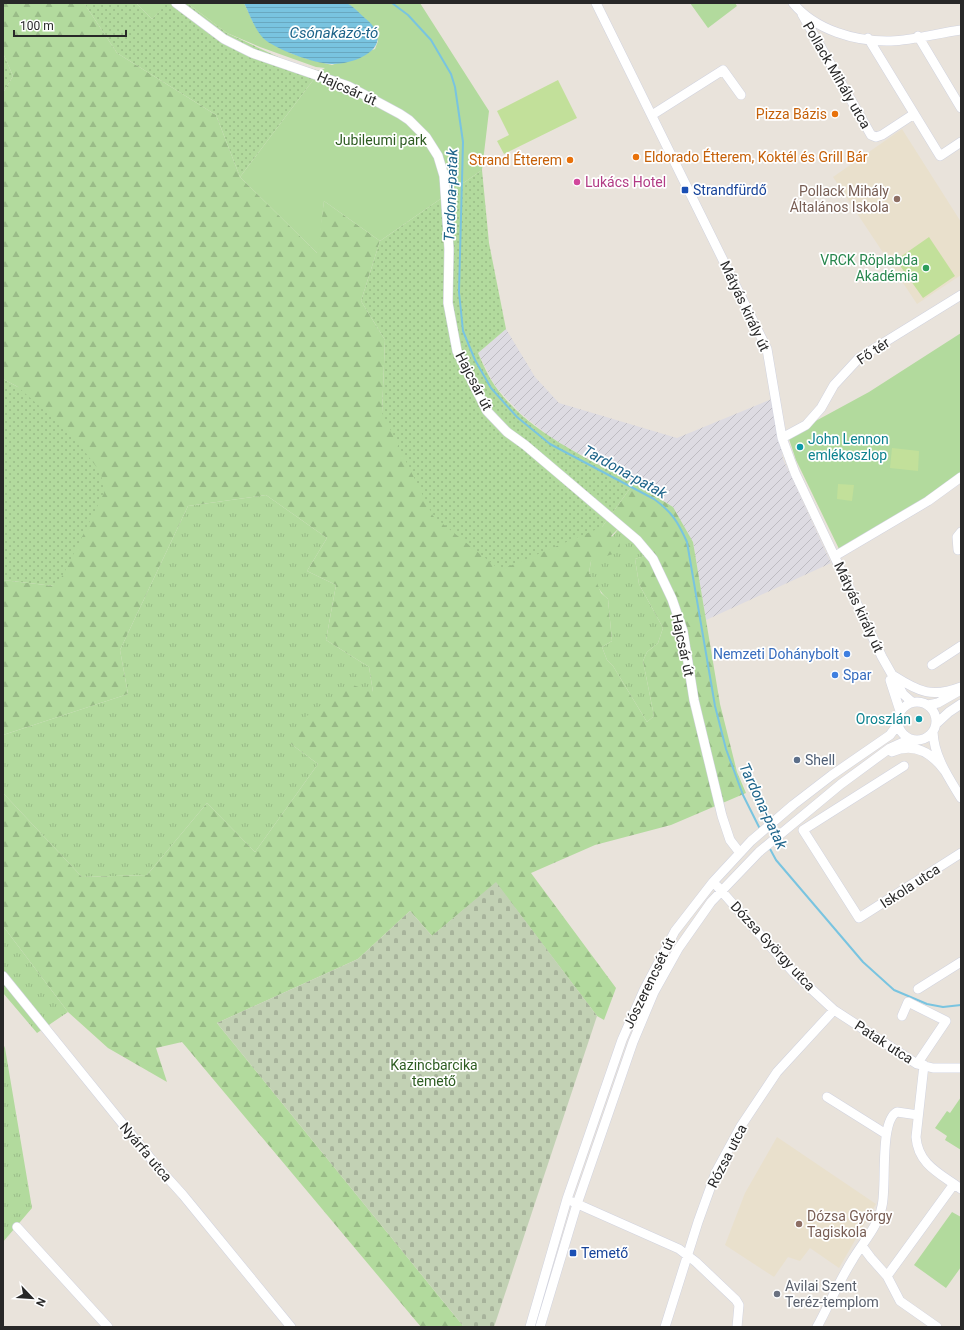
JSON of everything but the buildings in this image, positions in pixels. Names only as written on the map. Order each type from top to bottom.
[{"type":"street","name":"Hajcsár út","points":[[176,3],[224,39],[252,52],[348,86],[400,114],[409,120],[426,137],[438,156],[444,176],[449,249],[448,303],[453,339],[463,364],[487,411],[508,432],[636,540],[653,559],[672,599],[683,631],[694,700],[722,816],[730,840],[740,853]]},
{"type":"street","name":"Mátyás király út","points":[[596,3],[767,349],[782,438],[795,473],[882,657],[903,694],[912,702]]},
{"type":"street","name":"Pollack Mihály utca","points":[[793,3],[802,14],[871,135],[876,137],[882,135],[914,114]]},
{"type":"street","name":"Pollack Mihály utca","points":[[802,14],[836,33],[868,38],[890,40],[961,30]]},
{"type":"street","points":[[918,36],[961,108]]},
{"type":"street","points":[[868,38],[940,156],[961,142]]},
{"type":"street","points":[[652,116],[723,70],[741,95]]},
{"type":"street","name":"Fő tér","points":[[782,438],[806,425],[821,408],[834,385],[859,358],[961,295]]},
{"type":"street","points":[[835,556],[928,501],[961,477]]},
{"type":"street","points":[[958,550],[957,537],[961,532]]},
{"type":"street","points":[[932,665],[961,646]]},
{"type":"street","points":[[882,657],[900,711],[898,724],[902,733],[934,757],[945,771]]},
{"type":"street","points":[[892,675],[922,691],[942,693],[961,688]]},
{"type":"street","points":[[900,711],[905,705],[912,702],[921,702],[928,705],[938,704],[961,688]]},
{"type":"street","points":[[913,740],[926,738],[949,712],[961,704]]},
{"type":"street","points":[[928,705],[935,714],[934,728],[936,752],[961,798]]},
{"type":"street","name":"Jószerencsét út","points":[[530,1327],[567,1199],[622,1040],[644,990],[674,931],[712,882],[751,841],[832,775],[890,735],[898,724]]},
{"type":"street","name":"Jószerencsét út","points":[[540,1327],[577,1204],[633,1042],[654,992],[678,949],[721,890],[758,852],[841,784],[899,743],[913,740]]},
{"type":"street","points":[[871,763],[889,753],[907,748],[922,750],[934,757]]},
{"type":"street","name":"Iskola utca","points":[[904,766],[803,830],[859,918],[961,853]]},
{"type":"street","name":"Dózsa György utca","points":[[712,882],[721,890],[794,973],[834,1010]]},
{"type":"street","points":[[918,989],[961,962]]},
{"type":"street","name":"Nyárfa utca","points":[[3,976],[156,1165],[183,1195],[291,1327]]},
{"type":"street","points":[[887,1276],[958,1186],[923,1161],[917,1143],[920,1065],[946,1021],[908,1002],[902,1016]]},
{"type":"street","name":"Patak utca","points":[[834,1010],[920,1065],[939,1069],[961,1068]]},
{"type":"street","name":"Rózsa utca","points":[[665,1327],[716,1172],[741,1126],[782,1066],[834,1010]]},
{"type":"street","points":[[827,1097],[886,1134]]},
{"type":"street","points":[[817,1327],[853,1259],[878,1222],[883,1204],[886,1134],[891,1116],[894,1113],[902,1112],[918,1115]]},
{"type":"street","points":[[567,1199],[679,1249],[714,1277],[736,1300],[739,1305],[737,1327]]},
{"type":"street","points":[[16,1227],[108,1327]]},
{"type":"street","points":[[862,1246],[887,1276],[900,1301],[937,1327]]},
{"type":"shaded area","name":"Pollack Mihály Általános Iskola","points":[[902,129],[961,222],[961,275],[917,304],[833,177]]},
{"type":"shaded area","points":[[506,329],[535,377],[559,403],[677,438],[772,399],[783,459],[831,563],[706,620],[693,542],[673,507],[655,495],[554,440],[520,413],[495,386],[478,353]]},
{"type":"shaded area","name":"Dózsa György Tagiskola","points":[[777,1137],[876,1204],[839,1268],[810,1248],[800,1261],[788,1257],[774,1277],[725,1245],[745,1193]]},
{"type":"green space","points":[[3,3],[84,3],[117,53],[216,115],[240,177],[317,253],[324,201],[380,241],[361,301],[385,340],[382,413],[602,527],[634,483],[673,507],[693,542],[720,704],[737,772],[746,793],[671,825],[595,845],[531,873],[616,988],[604,1020],[597,1016],[496,883],[432,936],[410,911],[358,959],[217,1023],[464,1327],[421,1327],[182,1042],[156,1048],[167,1082],[108,1048],[68,1012],[3,926],[3,793],[82,877],[147,875],[207,803],[255,852],[318,764],[291,744],[304,718],[350,684],[373,692],[369,667],[326,640],[336,585],[307,571],[327,538],[266,495],[188,506],[120,650],[128,694],[3,735],[3,580],[54,586],[18,387],[3,379],[3,93],[13,76],[3,53]],"holes":[[[622,525],[650,554],[635,559],[639,584],[663,628],[658,643],[647,652],[643,661],[654,716],[647,722],[613,666],[607,660],[602,647],[612,641],[608,599],[601,593],[597,583],[589,573],[591,561],[619,552],[620,544],[611,536]]]},
{"type":"green space","points":[[84,3],[136,3],[152,19],[167,3],[187,3],[227,33],[289,62],[320,71],[240,177],[216,115],[117,53]]},
{"type":"green space","points":[[136,3],[167,3],[167,4],[152,19]]},
{"type":"green space","name":"Jubileumi park","points":[[187,3],[244,3],[254,24],[290,53],[332,65],[375,49],[378,41],[346,3],[420,3],[489,111],[482,170],[380,241],[324,201],[318,254],[240,177],[320,71],[325,68],[316,67],[260,47],[227,33]]},
{"type":"green space","points":[[690,3],[735,3],[737,6],[708,28]]},
{"type":"green space","points":[[3,53],[13,76],[3,93]]},
{"type":"green space","points":[[558,80],[577,118],[504,154],[497,141],[509,135],[497,111]]},
{"type":"green space","points":[[482,170],[489,243],[506,329],[478,353],[486,370],[495,386],[509,403],[541,430],[577,453],[634,483],[602,527],[500,570],[433,516],[382,413],[385,340],[361,301],[380,241]]},
{"type":"green space","name":"VRCK Röplabda Akadémia","points":[[929,237],[955,276],[923,298],[896,260]]},
{"type":"green space","points":[[961,333],[961,477],[841,553],[796,460],[788,436],[869,392]]},
{"type":"green space","points":[[3,379],[18,387],[73,436],[101,473],[104,493],[63,575],[54,586],[3,580]]},
{"type":"green space","points":[[892,448],[919,451],[918,471],[890,468]]},
{"type":"green space","points":[[838,484],[854,485],[852,501],[837,499]]},
{"type":"green space","points":[[266,495],[327,538],[307,571],[336,585],[326,640],[369,667],[373,692],[291,744],[318,764],[255,852],[207,803],[147,875],[82,877],[3,793],[3,735],[128,694],[120,650],[188,506]]},
{"type":"green space","points":[[622,525],[651,554],[635,559],[639,584],[663,628],[658,643],[647,652],[643,661],[654,716],[647,722],[613,666],[607,660],[602,647],[612,641],[608,599],[589,573],[591,561]]},
{"type":"green space","name":"Kazincbarcika temető","points":[[496,882],[597,1016],[494,1327],[464,1327],[217,1023],[358,959],[410,911],[432,936]]},
{"type":"green space","points":[[3,926],[68,1012],[37,1033],[3,993]]},
{"type":"green space","points":[[3,1044],[5,1048],[32,1208],[3,1242]]},
{"type":"green space","points":[[961,1097],[961,1150],[945,1140],[947,1136],[935,1128],[947,1111],[950,1113]]},
{"type":"green space","points":[[952,1212],[961,1217],[961,1267],[946,1288],[914,1265]]},
{"type":"water","name":"Csónakázó-tó","points":[[244,3],[345,3],[351,5],[375,28],[378,37],[376,45],[363,57],[353,61],[326,64],[307,59],[276,47],[263,38],[255,26]]},
{"type":"waterway","name":"Tardona-patak","points":[[392,3],[408,15],[431,40],[451,74],[455,87],[463,142],[459,292],[463,331],[475,360],[491,388],[517,417],[550,444],[654,499],[670,513],[681,529],[687,542],[715,706],[726,749],[743,795],[760,829]]},
{"type":"waterway","name":"Tardona-patak","points":[[769,847],[776,860],[863,962],[894,990],[927,1004],[943,1007],[961,1005]]},
{"type":"place","name":"Pizza Bázis","points":[[835,114]]},
{"type":"place","name":"Eldorado Étterem, Koktél és Grill Bár","points":[[636,157]]},
{"type":"place","name":"Strand Étterem","points":[[570,160]]},
{"type":"place","name":"Lukács Hotel","points":[[577,182]]},
{"type":"place","name":"Strandfürdő","points":[[685,190]]},
{"type":"place","name":"Pollack Mihály Általános Iskola","points":[[897,199]]},
{"type":"place","name":"VRCK Röplabda Akadémia","points":[[926,268]]},
{"type":"place","name":"John Lennon emlékoszlop","points":[[800,447]]},
{"type":"place","name":"Nemzeti Dohánybolt","points":[[847,654]]},
{"type":"place","name":"Spar","points":[[835,675]]},
{"type":"place","name":"Oroszlán","points":[[919,719]]},
{"type":"place","name":"Shell","points":[[797,760]]},
{"type":"place","name":"Dózsa György Tagiskola","points":[[799,1224]]},
{"type":"place","name":"Temető","points":[[573,1253]]},
{"type":"place","name":"Avilai Szent Teréz-templom","points":[[777,1294]]}]
